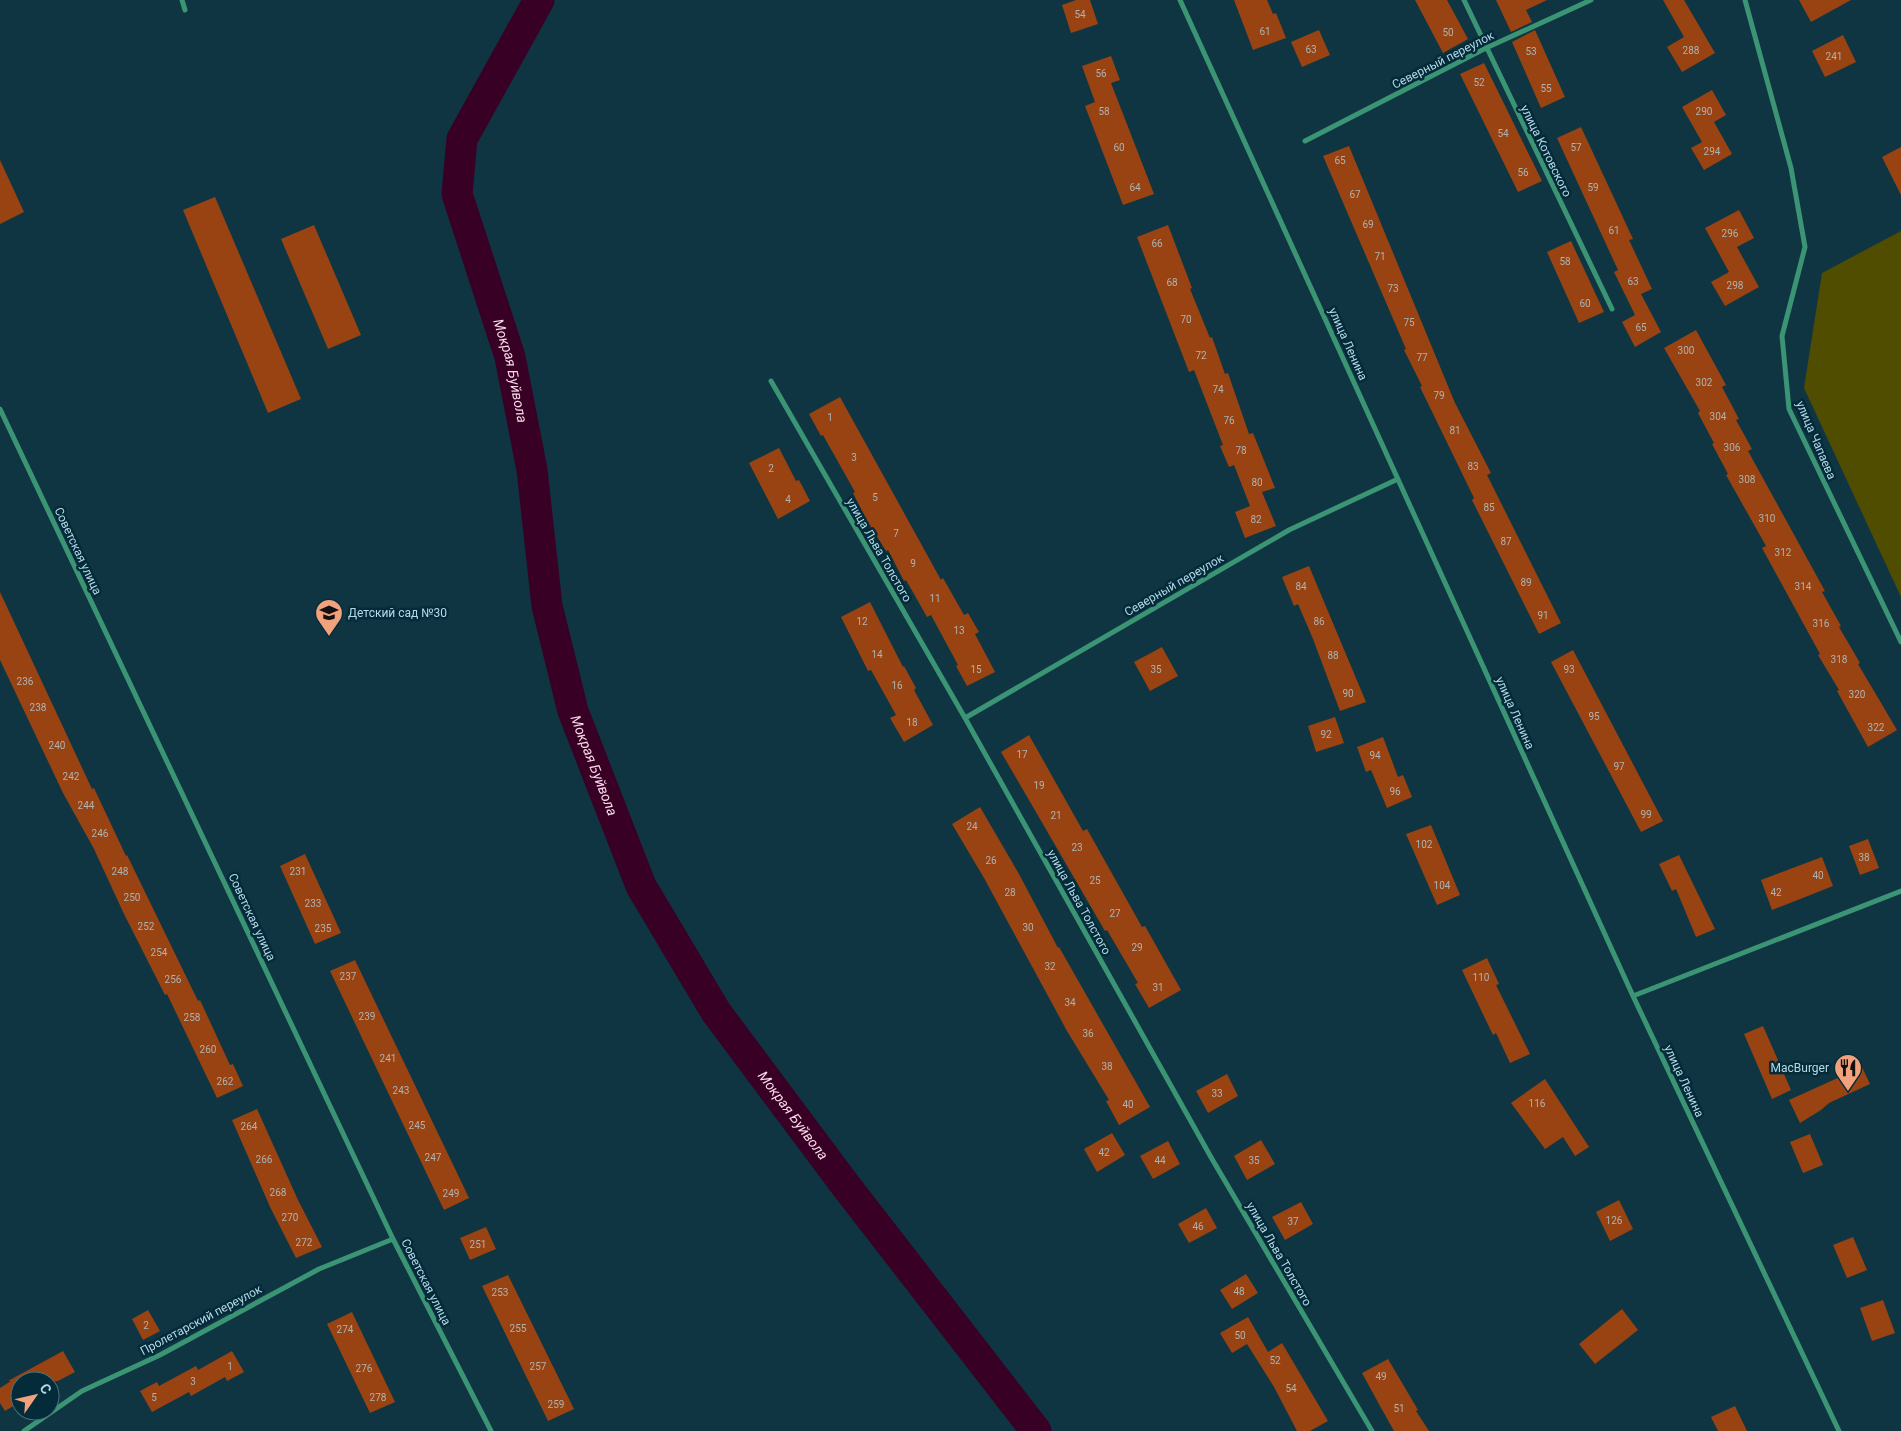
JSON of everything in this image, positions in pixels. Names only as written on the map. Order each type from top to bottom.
[{"type":"street","points":[[182,0],[185,10]]},
{"type":"street","name":"улица Ленина","points":[[1180,0],[1633,996],[1839,1431]]},
{"type":"street","name":"улица Котовского","points":[[1464,0],[1612,309]]},
{"type":"street","name":"Северный переулок","points":[[1305,141],[1486,48],[1592,0]]},
{"type":"street","name":"улица Чапаева","points":[[1745,0],[1792,168],[1805,247],[1782,336],[1789,409],[1901,642]]},
{"type":"street","name":"улица Льва Толстого","points":[[771,382],[965,718],[1212,1159],[1372,1431]]},
{"type":"street","name":"Советская улица","points":[[0,409],[393,1239],[491,1431]]},
{"type":"street","name":"Северный переулок","points":[[965,718],[1289,530],[1398,479]]},
{"type":"street","points":[[1633,996],[1901,891]]},
{"type":"street","name":"Пролетарский переулок","points":[[24,1431],[82,1390],[160,1355],[319,1269],[393,1239]]},
{"type":"shaded area","points":[[1901,231],[1901,597],[1804,388],[1822,273]]},
{"type":"building","points":[[1076,0],[1090,0],[1098,24],[1071,33],[1062,5]]},
{"type":"building","points":[[1234,0],[1267,0],[1273,14],[1276,13],[1286,38],[1253,50]]},
{"type":"building","points":[[1415,0],[1447,0],[1468,39],[1443,53]]},
{"type":"building","points":[[1496,0],[1547,0],[1526,10],[1532,22],[1511,32]]},
{"type":"building","points":[[1663,0],[1684,0],[1715,53],[1682,72],[1667,47],[1684,37]]},
{"type":"building","points":[[1799,0],[1851,0],[1811,22]]},
{"type":"building","points":[[1319,30],[1330,55],[1302,67],[1291,42]]},
{"type":"building","points":[[1535,30],[1565,97],[1541,108],[1512,42]]},
{"type":"building","points":[[1843,35],[1856,62],[1825,77],[1812,51]]},
{"type":"building","points":[[1111,56],[1120,80],[1111,83],[1154,194],[1123,205],[1085,106],[1095,102],[1082,66]]},
{"type":"building","points":[[1484,63],[1542,181],[1518,192],[1460,74]]},
{"type":"building","points":[[1712,90],[1726,115],[1714,122],[1732,154],[1704,170],[1691,148],[1702,142],[1682,107]]},
{"type":"building","points":[[1581,127],[1633,239],[1629,240],[1652,289],[1641,294],[1661,332],[1635,347],[1622,322],[1635,315],[1614,272],[1618,270],[1557,138]]},
{"type":"building","points":[[1349,146],[1455,403],[1491,473],[1487,475],[1561,623],[1539,634],[1472,500],[1474,498],[1420,387],[1422,386],[1404,350],[1406,349],[1323,156]]},
{"type":"building","points":[[1901,147],[1901,195],[1882,157]]},
{"type":"building","points":[[0,160],[24,212],[0,224]]},
{"type":"building","points":[[215,197],[301,399],[268,413],[183,210]]},
{"type":"building","points":[[1739,210],[1754,238],[1737,247],[1759,287],[1725,306],[1711,282],[1729,272],[1705,228]]},
{"type":"building","points":[[314,225],[361,335],[328,349],[281,239]]},
{"type":"building","points":[[1168,225],[1192,288],[1190,289],[1210,338],[1212,337],[1225,374],[1228,373],[1249,434],[1253,433],[1275,488],[1262,492],[1276,526],[1245,538],[1235,512],[1250,506],[1234,465],[1229,467],[1220,446],[1223,445],[1194,370],[1189,372],[1137,237]]},
{"type":"building","points":[[1571,241],[1604,312],[1579,323],[1547,252]]},
{"type":"building","points":[[1696,330],[1726,385],[1722,387],[1739,419],[1736,420],[1752,449],[1748,451],[1825,591],[1822,592],[1841,626],[1839,627],[1860,663],[1858,664],[1897,730],[1868,747],[1762,548],[1766,546],[1726,475],[1728,474],[1712,444],[1714,443],[1698,413],[1700,411],[1664,348]]},
{"type":"building","points":[[840,397],[941,580],[943,578],[964,615],[968,613],[979,632],[975,634],[995,672],[967,686],[931,615],[927,617],[906,580],[904,581],[888,550],[886,551],[866,519],[853,493],[855,492],[809,414]]},
{"type":"building","points":[[779,448],[796,481],[799,480],[810,501],[778,519],[749,463]]},
{"type":"building","points":[[1309,566],[1366,702],[1340,711],[1298,604],[1294,606],[1282,577]]},
{"type":"building","points":[[0,592],[92,789],[94,788],[198,1001],[200,1000],[230,1065],[233,1064],[243,1086],[217,1098],[167,994],[165,995],[124,914],[94,849],[63,793],[0,660]]},
{"type":"building","points":[[870,602],[903,667],[916,688],[914,690],[933,725],[904,742],[890,718],[896,715],[871,670],[868,671],[841,617]]},
{"type":"building","points":[[1162,647],[1178,676],[1150,691],[1134,662]]},
{"type":"building","points":[[1573,650],[1663,821],[1641,832],[1551,662]]},
{"type":"building","points":[[1335,717],[1344,743],[1316,752],[1308,726]]},
{"type":"building","points":[[1029,735],[1083,831],[1087,829],[1142,927],[1145,926],[1181,990],[1149,1008],[1135,984],[1138,983],[1107,930],[1105,931],[1001,752]]},
{"type":"building","points":[[1383,737],[1398,777],[1403,775],[1412,797],[1387,808],[1371,770],[1366,772],[1357,747]]},
{"type":"building","points":[[980,807],[1019,874],[1058,948],[1150,1107],[1119,1125],[1106,1101],[1109,1100],[1067,1031],[984,878],[952,824]]},
{"type":"building","points":[[1431,825],[1460,895],[1437,905],[1406,834]]},
{"type":"building","points":[[1868,839],[1879,868],[1860,875],[1849,846]]},
{"type":"building","points":[[305,854],[341,933],[315,944],[280,866]]},
{"type":"building","points":[[1679,855],[1715,929],[1696,937],[1676,889],[1672,891],[1659,864]]},
{"type":"building","points":[[1822,857],[1833,886],[1772,910],[1761,880]]},
{"type":"building","points":[[1487,958],[1499,984],[1496,985],[1530,1054],[1510,1063],[1496,1033],[1493,1035],[1462,970]]},
{"type":"building","points":[[355,960],[469,1198],[444,1210],[330,971]]},
{"type":"building","points":[[1763,1026],[1791,1090],[1772,1099],[1744,1034]]},
{"type":"building","points":[[1862,1067],[1870,1084],[1829,1103],[1800,1123],[1789,1100]]},
{"type":"building","points":[[1227,1074],[1238,1096],[1208,1113],[1196,1091]]},
{"type":"building","points":[[1545,1079],[1589,1147],[1575,1156],[1563,1137],[1545,1149],[1511,1103]]},
{"type":"building","points":[[257,1109],[298,1200],[322,1247],[296,1258],[271,1209],[232,1120]]},
{"type":"building","points":[[1112,1133],[1125,1155],[1097,1172],[1084,1149]]},
{"type":"building","points":[[1810,1134],[1823,1165],[1803,1173],[1790,1142]]},
{"type":"building","points":[[1261,1140],[1275,1164],[1247,1180],[1234,1156]]},
{"type":"building","points":[[1168,1141],[1180,1164],[1153,1179],[1140,1156]]},
{"type":"building","points":[[1619,1200],[1633,1229],[1610,1241],[1596,1212]]},
{"type":"building","points":[[1301,1202],[1313,1224],[1285,1240],[1272,1217]]},
{"type":"building","points":[[1206,1208],[1217,1228],[1189,1243],[1178,1224]]},
{"type":"building","points":[[486,1227],[496,1249],[470,1260],[460,1238]]},
{"type":"building","points":[[1853,1237],[1867,1270],[1847,1278],[1833,1245]]},
{"type":"building","points":[[1246,1274],[1258,1293],[1232,1309],[1220,1290]]},
{"type":"building","points":[[508,1275],[574,1409],[548,1421],[482,1286]]},
{"type":"building","points":[[1883,1300],[1895,1333],[1872,1341],[1860,1308]]},
{"type":"building","points":[[1622,1309],[1638,1330],[1595,1364],[1579,1344]]},
{"type":"building","points":[[148,1310],[160,1331],[143,1340],[132,1319]]},
{"type":"building","points":[[352,1312],[395,1402],[370,1413],[327,1324]]},
{"type":"building","points":[[1248,1317],[1268,1352],[1282,1343],[1328,1421],[1310,1431],[1297,1431],[1274,1387],[1247,1344],[1232,1353],[1220,1333]]},
{"type":"building","points":[[63,1351],[75,1372],[60,1380],[60,1371],[26,1371]]},
{"type":"building","points":[[232,1351],[244,1372],[227,1381],[225,1377],[191,1396],[189,1392],[152,1412],[140,1391],[157,1382],[159,1386],[196,1366],[198,1370]]},
{"type":"building","points":[[1388,1359],[1429,1431],[1394,1431],[1362,1373]]},
{"type":"building","points":[[10,1382],[10,1408],[5,1411],[0,1403],[0,1388]]},
{"type":"building","points":[[1735,1406],[1747,1431],[1718,1431],[1711,1417]]},
{"type":"waterway","name":"Мокрая Буйвола","points":[[539,0],[462,139],[457,194],[510,357],[532,470],[547,606],[573,711],[641,886],[716,1012],[846,1186],[1036,1431]]},
{"type":"place","name":"Детский сад №30","points":[[329,637]]},
{"type":"place","name":"MacBurger","points":[[1848,1092]]}]
